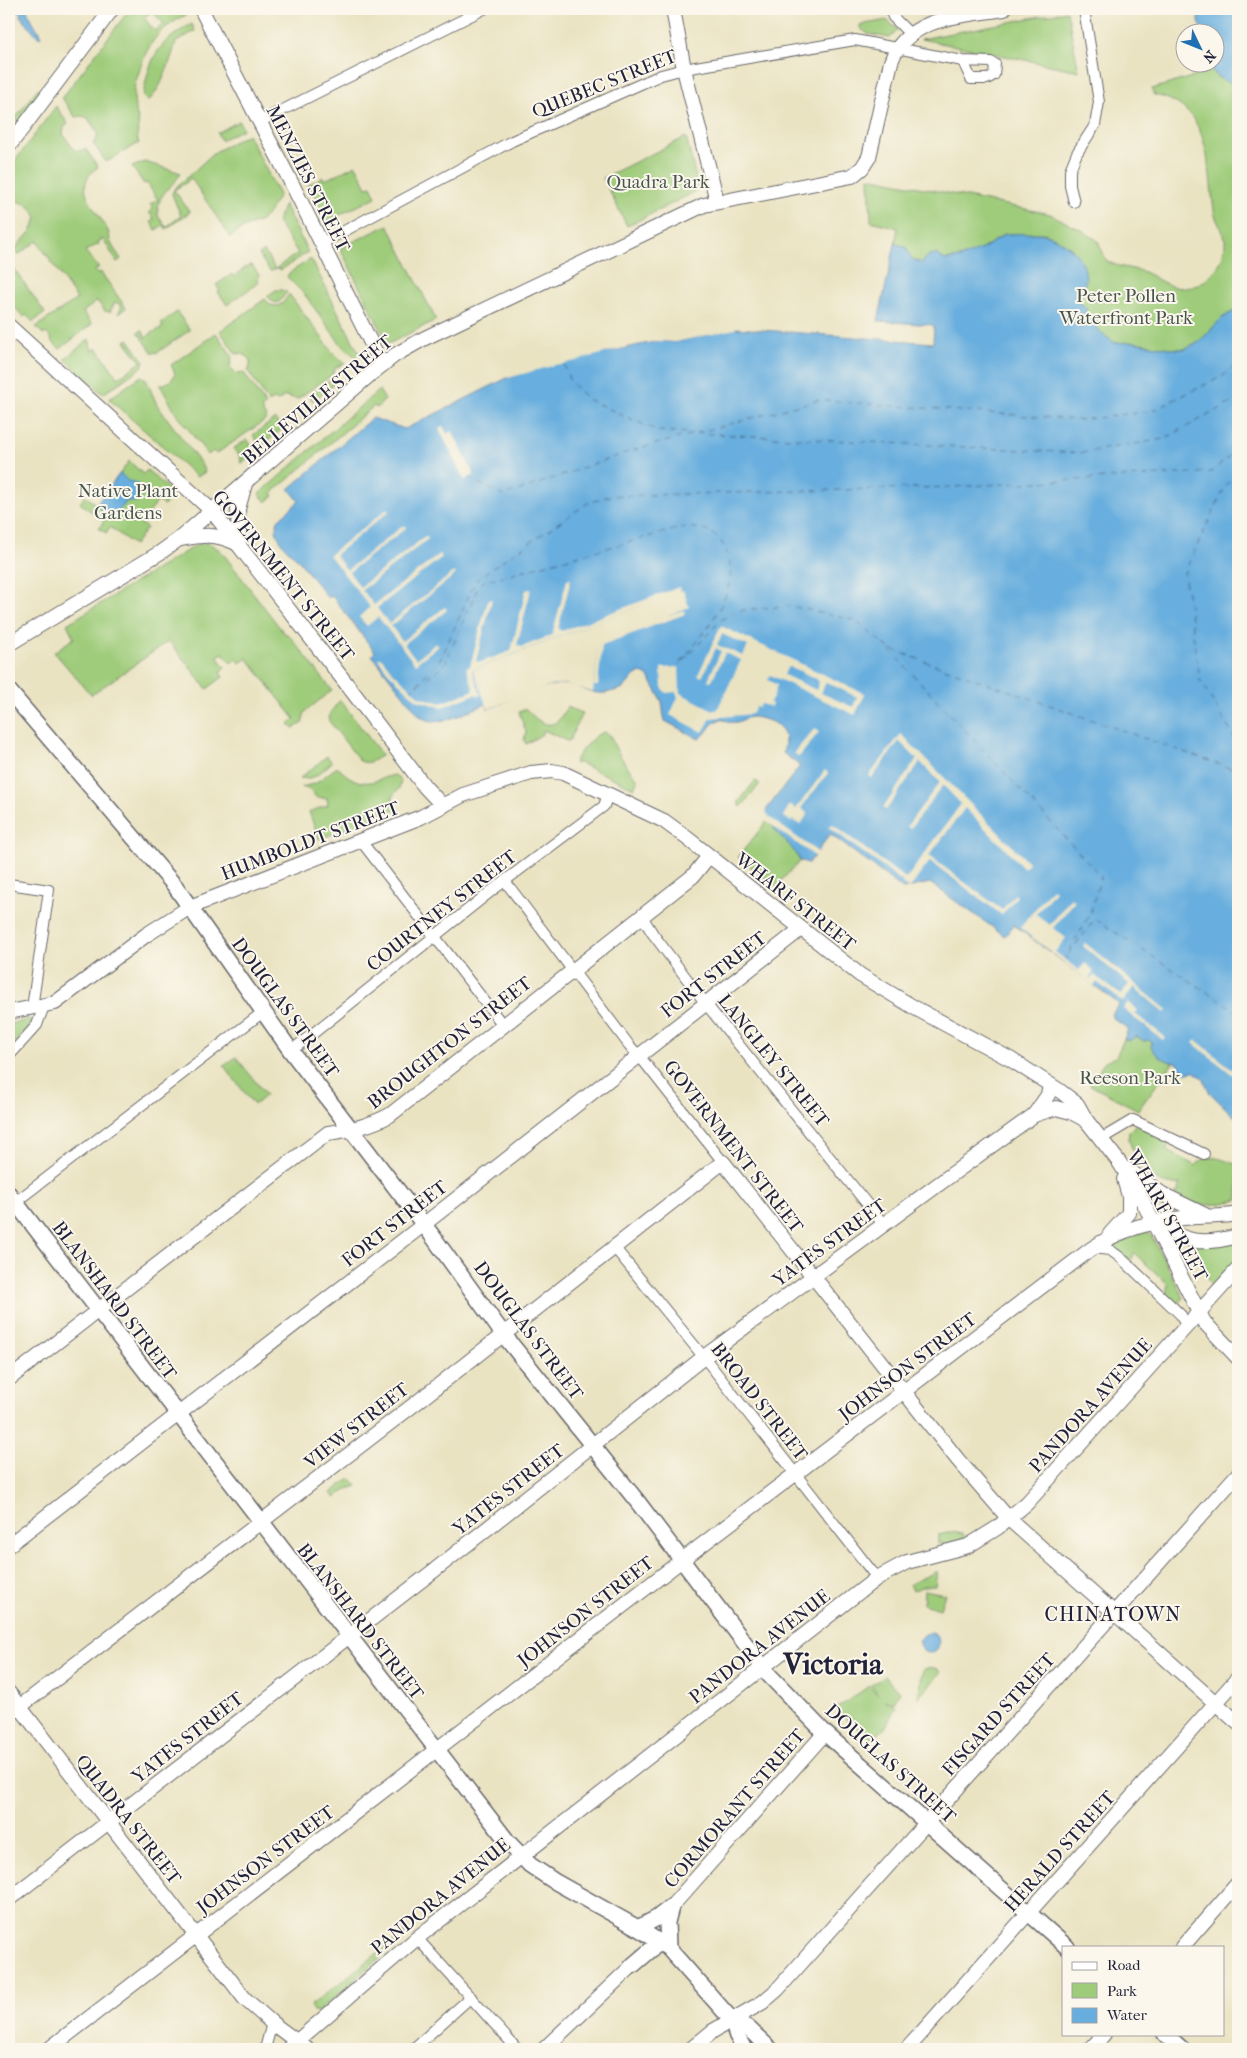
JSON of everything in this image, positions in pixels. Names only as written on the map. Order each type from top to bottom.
[{"type":"main road","points":[[9,146],[112,9]]},
{"type":"main road","name":"MENZIES STREET","points":[[201,9],[382,365]]},
{"type":"main road","points":[[672,9],[684,69],[717,201]]},
{"type":"main road","points":[[897,48],[910,34],[930,23],[1004,9]]},
{"type":"main road","name":"BELLEVILLE STREET","points":[[9,644],[179,539],[382,365],[425,338],[697,208],[717,201],[852,176],[862,168],[869,157],[891,62],[897,48]]},
{"type":"main road","name":"GOVERNMENT STREET","points":[[9,326],[212,511],[425,787],[442,806]]},
{"type":"main road","points":[[179,539],[212,535],[222,536],[239,545],[238,509],[245,483]]},
{"type":"main road","name":"DOUGLAS STREET","points":[[9,691],[153,858],[190,907],[290,1051],[352,1130],[503,1334],[594,1446],[763,1668],[825,1733],[1066,1946]]},
{"type":"main road","name":"WHARF STREET","points":[[442,806],[464,795],[541,771],[563,772],[664,822],[683,835],[860,976],[1010,1060],[1050,1085],[1077,1104],[1086,1120],[1119,1162],[1154,1222],[1207,1326],[1238,1358]]},
{"type":"main road","name":"HUMBOLDT STREET","points":[[43,1006],[190,907],[361,841],[442,806]]},
{"type":"main road","name":"BROUGHTON STREET","points":[[9,1379],[198,1231],[328,1133],[352,1130],[375,1123],[390,1115],[641,915],[693,876],[709,856]]},
{"type":"main road","name":"FORT STREET","points":[[9,1545],[423,1225],[801,929]]},
{"type":"main road","points":[[9,1012],[43,1006]]},
{"type":"main road","name":"YATES STREET","points":[[1034,1115],[1048,1095],[1050,1085]]},
{"type":"main road","name":"YATES STREET","points":[[9,1899],[594,1446],[704,1357],[1034,1115],[1056,1108],[1086,1120]]},
{"type":"main road","name":"GOVERNMENT STREET","points":[[723,1162],[982,1490],[1009,1519],[1238,1723]]},
{"type":"main road","name":"VIEW STREET","points":[[14,1711],[723,1162]]},
{"type":"main road","points":[[1119,1162],[1162,1194],[1210,1217]]},
{"type":"main road","points":[[1104,1240],[1123,1222],[1131,1207],[1119,1162]]},
{"type":"main road","name":"BLANSHARD STREET","points":[[11,1201],[98,1310],[348,1636],[520,1856],[554,1881],[653,1938],[731,2019],[748,2028],[770,2049]]},
{"type":"main road","name":"JOHNSON STREET","points":[[49,2049],[682,1560],[1092,1248],[1104,1240],[1131,1228],[1154,1222],[1238,1214]]},
{"type":"main road","points":[[1154,1222],[1175,1236],[1185,1240],[1211,1241],[1238,1236]]},
{"type":"main road","points":[[830,1297],[827,1286],[828,1274],[832,1263]]},
{"type":"main road","name":"PANDORA AVENUE","points":[[297,2047],[417,1938],[877,1578],[907,1562],[968,1546],[1009,1519],[1027,1503],[1238,1269]]},
{"type":"main road","name":"FISGARD STREET","points":[[691,2049],[708,2034],[763,2002],[777,1990],[1238,1474]]},
{"type":"main road","name":"HERALD STREET","points":[[907,2049],[1238,1678]]},
{"type":"main road","name":"QUADRA STREET","points":[[9,1693],[14,1711],[108,1822],[245,1999],[297,2047]]},
{"type":"main road","name":"CORMORANT STREET","points":[[671,1907],[825,1733]]},
{"type":"main road","points":[[1183,1946],[1238,1883]]},
{"type":"main road","points":[[653,1938],[657,1918],[671,1907]]},
{"type":"main road","points":[[544,2049],[632,1966],[633,1959],[667,1922],[671,1907]]},
{"type":"main road","name":"BLANSHARD STREET","points":[[731,2019],[736,2036],[744,2049]]},
{"type":"main road","points":[[1091,2049],[1102,2036]]},
{"type":"main road","points":[[1168,2036],[1182,2049]]},
{"type":"street","points":[[259,122],[484,9]]},
{"type":"street","points":[[890,9],[893,17],[910,34]]},
{"type":"street","points":[[1074,202],[1070,186],[1070,170],[1077,153],[1095,125],[1099,102],[1084,9]]},
{"type":"street","name":"QUEBEC STREET","points":[[322,244],[512,141],[661,76],[684,69],[855,40],[963,61]]},
{"type":"street","name":"COURTNEY STREET","points":[[290,1051],[504,882],[604,806],[608,794]]},
{"type":"street","points":[[361,841],[503,1025]]},
{"type":"street","name":"GOVERNMENT STREET","points":[[504,882],[723,1162]]},
{"type":"street","points":[[9,884],[49,890],[43,1006],[37,1024],[9,1056]]},
{"type":"street","name":"LANGLEY STREET","points":[[641,915],[653,934],[706,1004],[884,1225]]},
{"type":"street","points":[[11,1201],[263,1012]]},
{"type":"street","name":"WHARF STREET","points":[[1101,1139],[1134,1120],[1204,1154]]},
{"type":"street","name":"BROAD STREET","points":[[614,1247],[704,1357],[877,1578]]},
{"type":"street","points":[[1092,1248],[1110,1250],[1120,1258],[1181,1314],[1186,1325]]},
{"type":"street","points":[[417,1938],[517,2049]]},
{"type":"street","points":[[413,2049],[471,1997]]},
{"type":"street","points":[[265,2049],[272,2023]]},
{"type":"green space","points":[[130,9],[183,9],[186,15],[162,31],[151,44],[142,62],[134,88],[139,143],[106,162],[93,143],[96,141],[98,133],[87,117],[79,116],[76,118],[62,98]],"holes":[[[152,11],[164,24],[155,31],[144,18]]]},
{"type":"green space","points":[[1067,11],[1079,71],[921,39]]},
{"type":"green space","points":[[887,20],[898,30],[890,38],[868,34],[860,28],[860,25]]},
{"type":"green space","points":[[192,24],[195,31],[176,42],[161,83],[147,101],[143,96],[152,61],[157,52],[171,38]]},
{"type":"green space","name":"Peter Pollen Waterfront Park","points":[[1209,72],[1213,72],[1218,78],[1238,85],[1238,309],[1222,318],[1201,340],[1185,349],[1133,342],[1115,343],[1102,334],[1086,313],[1085,308],[1078,301],[1077,297],[1085,282],[1085,272],[1075,252],[1045,233],[1005,234],[984,248],[960,258],[945,260],[936,254],[929,255],[922,263],[912,259],[905,246],[895,244],[898,228],[871,221],[869,177],[1050,214],[1098,241],[1106,260],[1111,263],[1144,272],[1177,288],[1198,284],[1216,269],[1221,261],[1225,246],[1224,236],[1215,215],[1203,140],[1197,124],[1187,111],[1173,101],[1154,95],[1152,89]]},
{"type":"green space","points":[[38,88],[43,95],[9,137],[9,127]]},
{"type":"green space","points":[[56,106],[68,124],[64,127],[63,134],[74,150],[81,151],[85,148],[98,167],[86,182],[88,199],[104,223],[110,242],[121,259],[117,262],[103,239],[98,242],[99,244],[85,251],[99,268],[95,270],[98,274],[101,272],[126,308],[118,314],[122,306],[115,302],[110,312],[106,312],[97,301],[83,312],[92,324],[60,349],[51,341],[52,339],[46,333],[44,335],[36,327],[77,299],[37,241],[18,255],[14,250],[32,230],[37,218],[29,207],[9,199],[9,169]]},
{"type":"green space","points":[[239,121],[243,129],[221,140],[217,133]]},
{"type":"green space","points":[[248,134],[279,195],[270,211],[261,221],[245,227],[230,237],[191,178],[174,190],[190,212],[166,229],[163,225],[156,230],[151,222],[154,219],[149,212],[153,209],[150,204],[158,200],[147,183],[144,184],[132,167],[145,162],[181,173],[159,201],[158,216],[166,227],[181,216],[172,194],[174,189],[215,152]]},
{"type":"green space","name":"Quadra Park","points":[[686,137],[699,190],[627,226],[603,178]]},
{"type":"green space","points":[[356,165],[367,187],[371,186],[376,197],[327,221],[308,185],[323,177],[325,180]]},
{"type":"green space","points":[[284,204],[308,252],[281,270],[278,268],[270,271],[259,255],[264,251],[275,269],[298,253],[277,222]]},
{"type":"green space","points":[[388,225],[436,320],[388,344],[340,248]]},
{"type":"green space","points":[[311,259],[360,355],[356,357],[342,346],[305,295],[287,277],[289,273]]},
{"type":"green space","points":[[252,265],[259,275],[258,283],[227,305],[218,292],[220,291],[216,285],[232,274],[234,277],[246,267]]},
{"type":"green space","points":[[13,267],[45,313],[33,322],[26,315],[24,317],[12,305],[13,303],[9,299],[9,270]]},
{"type":"green space","points":[[276,290],[287,292],[280,301],[275,303],[267,296]]},
{"type":"green space","points":[[289,294],[334,354],[345,364],[336,367],[332,375],[297,399],[285,396],[278,401],[274,399],[269,403],[248,371],[250,361],[248,358],[243,354],[236,354],[220,331],[265,299],[270,305],[277,306],[283,303]]},
{"type":"green space","points":[[177,312],[190,330],[158,352],[153,353],[138,332],[142,330],[146,338],[163,327],[161,323]]},
{"type":"green space","points":[[216,333],[232,356],[230,367],[237,374],[244,373],[266,405],[261,409],[267,419],[216,454],[213,451],[208,455],[176,413],[160,385],[173,378],[175,373],[171,365]]},
{"type":"green space","points":[[89,339],[92,351],[97,348],[118,378],[141,362],[125,341],[128,339],[144,361],[142,367],[103,394],[65,359]]},
{"type":"green space","points":[[141,376],[146,379],[157,405],[201,464],[205,472],[197,477],[109,399]]},
{"type":"green space","points":[[332,379],[335,383],[313,401],[309,395]]},
{"type":"green space","points":[[379,390],[385,400],[376,408],[374,406],[272,493],[274,496],[266,502],[259,494]]},
{"type":"green space","points":[[275,419],[282,429],[261,446],[253,435]]},
{"type":"green space","points":[[247,439],[255,451],[241,464],[240,455],[233,449]]},
{"type":"green space","name":"Native Plant Gardens","points":[[129,461],[143,474],[147,470],[173,493],[164,506],[158,501],[141,524],[147,528],[134,545],[110,527],[106,533],[99,528],[104,521],[80,503],[85,496],[97,505]]},
{"type":"green space","points":[[209,543],[221,551],[284,633],[289,635],[332,690],[305,712],[302,724],[293,728],[289,724],[295,719],[247,658],[240,663],[237,658],[231,663],[223,653],[217,657],[225,667],[220,672],[223,677],[207,689],[169,641],[91,695],[54,652],[74,638],[67,624],[198,544]]},
{"type":"green space","points":[[340,700],[382,755],[369,762],[360,761],[329,721],[330,713]]},
{"type":"green space","points":[[567,707],[582,713],[569,742],[544,730],[542,734],[526,744],[524,740],[526,732],[519,712],[526,709],[540,721],[553,724],[558,721]]},
{"type":"green space","points":[[605,732],[611,737],[622,759],[638,779],[634,788],[577,762],[576,764],[574,763],[587,744],[600,733]]},
{"type":"green space","points":[[327,756],[332,762],[321,772],[314,777],[300,778]]},
{"type":"green space","points":[[337,767],[350,777],[364,782],[395,775],[401,781],[399,789],[393,795],[393,804],[398,809],[319,839],[309,812],[328,805],[327,798],[317,798],[310,790],[302,787],[316,783]]},
{"type":"green space","points":[[755,781],[759,785],[741,807],[738,803]]},
{"type":"green space","points":[[767,821],[789,843],[800,861],[776,886],[738,857]]},
{"type":"green space","points":[[32,1019],[36,1020],[9,1049],[9,1024]]},
{"type":"green space","name":"Reeson Park","points":[[1136,1036],[1144,1041],[1149,1040],[1163,1056],[1173,1063],[1138,1110],[1090,1085],[1105,1061],[1116,1057],[1124,1039],[1129,1041]]},
{"type":"green space","points":[[236,1057],[266,1095],[254,1105],[224,1066]]},
{"type":"green space","points":[[1135,1125],[1170,1141],[1166,1150],[1196,1166],[1200,1161],[1210,1158],[1222,1159],[1238,1165],[1238,1200],[1205,1205],[1191,1202],[1174,1194],[1179,1192],[1180,1184],[1168,1184],[1152,1177],[1133,1151],[1129,1131]]},
{"type":"green space","points":[[1146,1231],[1152,1237],[1184,1298],[1177,1304],[1166,1294],[1168,1284],[1134,1253],[1131,1260],[1110,1246],[1110,1243]]},
{"type":"green space","points":[[1238,1242],[1238,1262],[1215,1287],[1212,1287],[1193,1245]]},
{"type":"green space","points":[[350,1478],[357,1486],[345,1490],[335,1498],[331,1493]]},
{"type":"green space","points":[[953,1532],[963,1534],[965,1538],[949,1544],[938,1544],[938,1535]]},
{"type":"green space","points":[[937,1571],[935,1586],[923,1586],[913,1591],[910,1584]]},
{"type":"green space","points":[[924,1590],[945,1594],[940,1609],[923,1604]]},
{"type":"green space","points":[[935,1668],[941,1672],[918,1698],[923,1669]]},
{"type":"green space","points":[[885,1676],[900,1691],[894,1703],[884,1700],[896,1707],[885,1728],[873,1739],[869,1740],[836,1709],[869,1686],[878,1695],[871,1685]]},
{"type":"green space","points":[[405,1932],[407,1934],[318,2012],[313,2011],[310,2006]]},
{"type":"water","points":[[17,9],[26,9],[41,36],[39,38],[20,16],[22,15]]},
{"type":"water","points":[[1196,9],[1238,9],[1238,85],[1220,78],[1214,72],[1224,72],[1224,22],[1199,22]]},
{"type":"water","points":[[1038,233],[1064,243],[1079,257],[1086,274],[1085,283],[1078,296],[1078,301],[1086,308],[1086,313],[1102,334],[1115,343],[1133,342],[1185,349],[1201,340],[1222,318],[1238,309],[1238,1120],[1210,1093],[1203,1078],[1193,1071],[1188,1073],[1180,1068],[1178,1063],[1159,1056],[1153,1050],[1152,1043],[1149,1040],[1144,1041],[1136,1036],[1129,1041],[1124,1039],[1128,1029],[1114,1019],[1112,1014],[1119,1004],[1014,925],[1005,936],[930,883],[903,889],[830,834],[809,863],[800,861],[792,848],[771,824],[766,810],[800,766],[783,753],[785,736],[781,728],[773,722],[754,717],[734,722],[718,720],[699,739],[665,721],[662,702],[647,676],[639,673],[623,688],[605,693],[594,692],[569,684],[556,685],[537,690],[488,709],[486,704],[452,718],[434,721],[426,719],[419,715],[372,655],[375,652],[332,596],[328,598],[299,561],[282,544],[277,534],[278,520],[299,501],[289,489],[372,418],[405,429],[507,378],[560,362],[658,341],[676,342],[736,328],[933,343],[934,325],[878,321],[895,244],[905,246],[912,259],[922,263],[929,255],[936,254],[945,260],[960,258],[984,248],[1005,234]]},
{"type":"water","points":[[120,473],[128,481],[138,483],[140,496],[135,502],[127,501],[117,513],[110,516],[96,505]]},
{"type":"water","points":[[929,1633],[936,1636],[939,1643],[936,1650],[929,1653],[922,1650],[919,1643],[922,1636]]},
{"type":"pier","points":[[737,326],[735,329],[676,342],[658,341],[639,344],[508,378],[507,375],[559,360],[657,339],[676,339]]},
{"type":"pier","points":[[443,426],[447,434],[452,431],[474,475],[464,480],[439,428]]},
{"type":"pier","points":[[387,509],[389,511],[335,555],[347,570],[404,525],[406,528],[349,572],[360,587],[426,536],[428,539],[362,590],[374,605],[440,554],[442,557],[377,608],[389,624],[454,572],[456,574],[391,626],[402,641],[445,607],[447,610],[404,644],[416,659],[436,643],[438,646],[415,664],[378,617],[367,626],[359,617],[370,607],[329,555]]},
{"type":"pier","points":[[571,579],[558,629],[562,631],[679,587],[680,591],[683,590],[689,607],[667,616],[684,610],[685,614],[602,645],[598,686],[594,686],[598,642],[593,692],[565,684],[553,685],[488,709],[473,670],[674,593],[472,670],[481,695],[477,696],[476,694],[442,707],[417,700],[388,672],[378,659],[381,657],[391,670],[420,697],[441,703],[474,690],[466,668],[470,666],[488,600],[492,599],[476,661],[481,662],[511,651],[526,590],[531,589],[517,645],[522,647],[552,635],[567,580]]},
{"type":"pier","points":[[721,626],[865,694],[855,715],[770,675],[768,680],[777,685],[773,698],[770,702],[768,701],[772,704],[771,707],[761,704],[759,707],[756,706],[752,714],[711,718],[703,732],[670,715],[678,697],[676,692],[666,693],[662,687],[661,668],[679,667],[680,693],[713,710],[717,710],[741,660],[725,653],[711,682],[708,680],[721,651],[716,648],[702,677],[698,675]],"holes":[[[722,634],[748,646],[743,656],[717,645]],[[791,667],[817,679],[819,683],[816,690],[784,675],[787,668]],[[826,682],[857,697],[853,707],[821,693]]]},
{"type":"pier","points":[[815,728],[819,732],[799,757],[794,753]]},
{"type":"pier","points":[[901,734],[1029,863],[1024,868],[965,808],[929,856],[1002,910],[1015,894],[1017,896],[1002,915],[930,861],[909,889],[902,884],[903,882],[829,827],[832,824],[906,879],[961,804],[943,785],[910,829],[907,826],[940,782],[920,762],[886,810],[883,808],[917,759],[899,741],[872,778],[869,776]]},
{"type":"pier","points":[[825,770],[828,773],[801,808],[808,814],[800,825],[793,820],[791,822],[783,816],[790,805],[796,809]]},
{"type":"pier","points":[[765,809],[769,817],[819,853],[816,857],[764,820],[763,810]]},
{"type":"pier","points":[[1052,888],[1055,891],[1036,914],[1050,925],[1071,898],[1075,901],[1053,928],[1066,938],[1055,952],[1079,970],[1085,963],[1094,971],[1090,979],[1094,975],[1121,995],[1129,984],[1083,946],[1085,943],[1167,1010],[1165,1013],[1134,987],[1123,1002],[1097,982],[1094,986],[1020,928]]},
{"type":"pier","points":[[1128,1002],[1138,1010],[1135,1014],[1165,1037],[1163,1040],[1123,1009]]},
{"type":"pier","points":[[1196,1040],[1238,1074],[1238,1079],[1193,1043]]},
{"type":"ferry route","points":[[469,478],[503,496],[634,450],[818,400],[1081,420],[1151,411],[1223,376],[1238,362]]},
{"type":"ferry route","points":[[564,364],[570,382],[589,400],[658,431],[692,433]]},
{"type":"ferry route","points":[[696,433],[1080,453],[1164,439],[1238,399]]},
{"type":"ferry route","points":[[1238,448],[1212,472],[953,487],[609,496],[588,503],[480,576],[474,584],[439,661],[411,690],[445,664],[478,587],[484,581],[681,528],[692,528],[709,532],[722,543],[729,560],[730,576],[727,593],[710,625],[677,668],[721,620],[735,612],[791,606],[854,620],[890,649],[1238,771]]},
{"type":"ferry route","points":[[1238,474],[1226,485],[1184,573],[1200,680],[1238,744]]},
{"type":"ferry route","points":[[890,650],[1101,876],[1090,914],[1065,959],[1095,919],[1238,1012]]},
{"type":"district","name":"CHINATOWN","points":[[1113,1614]]},
{"type":"district","name":"Victoria","points":[[833,1664]]}]
